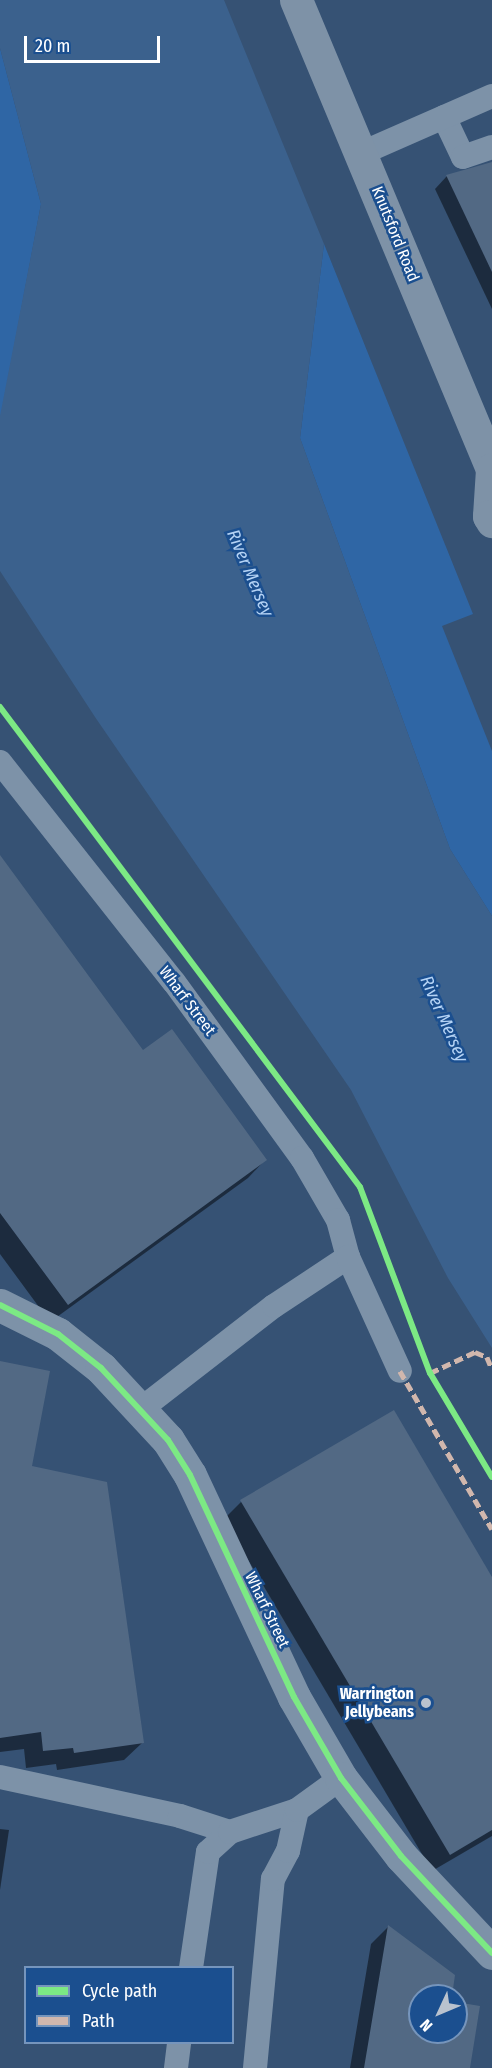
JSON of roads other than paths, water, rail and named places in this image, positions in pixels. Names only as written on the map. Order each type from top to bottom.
[{"type":"highway","name":"Knutsford Road","points":[[296,0],[362,153],[492,469],[489,516],[492,521]]},
{"type":"street","name":"Wharf Street","points":[[0,1305],[58,1334],[101,1368],[168,1440],[190,1475],[255,1619],[341,1778],[400,1856],[492,1953]]},
{"type":"lane","points":[[362,153],[492,96]]},
{"type":"lane","points":[[444,117],[463,157],[492,147]]},
{"type":"lane","name":"Wharf Street","points":[[0,762],[174,982],[302,1158],[338,1220],[348,1257],[400,1371]]},
{"type":"lane","points":[[141,1409],[274,1306],[348,1257]]},
{"type":"lane","points":[[0,1777],[180,1816],[230,1832]]},
{"type":"lane","points":[[190,1966],[208,1852],[230,1832],[297,1810],[341,1778]]},
{"type":"lane","points":[[255,2068],[273,1879],[288,1851],[297,1810]]},
{"type":"lane","points":[[176,2068],[179,2044]]},
{"type":"water","name":"River Mersey","points":[[0,0],[224,0],[324,244],[300,438],[450,849],[492,916],[492,1348],[448,1278],[351,1090],[95,717],[0,571],[0,416],[41,204],[0,48]]},
{"type":"place","name":"Warrington Jellybeans","points":[[426,1703]]}]
